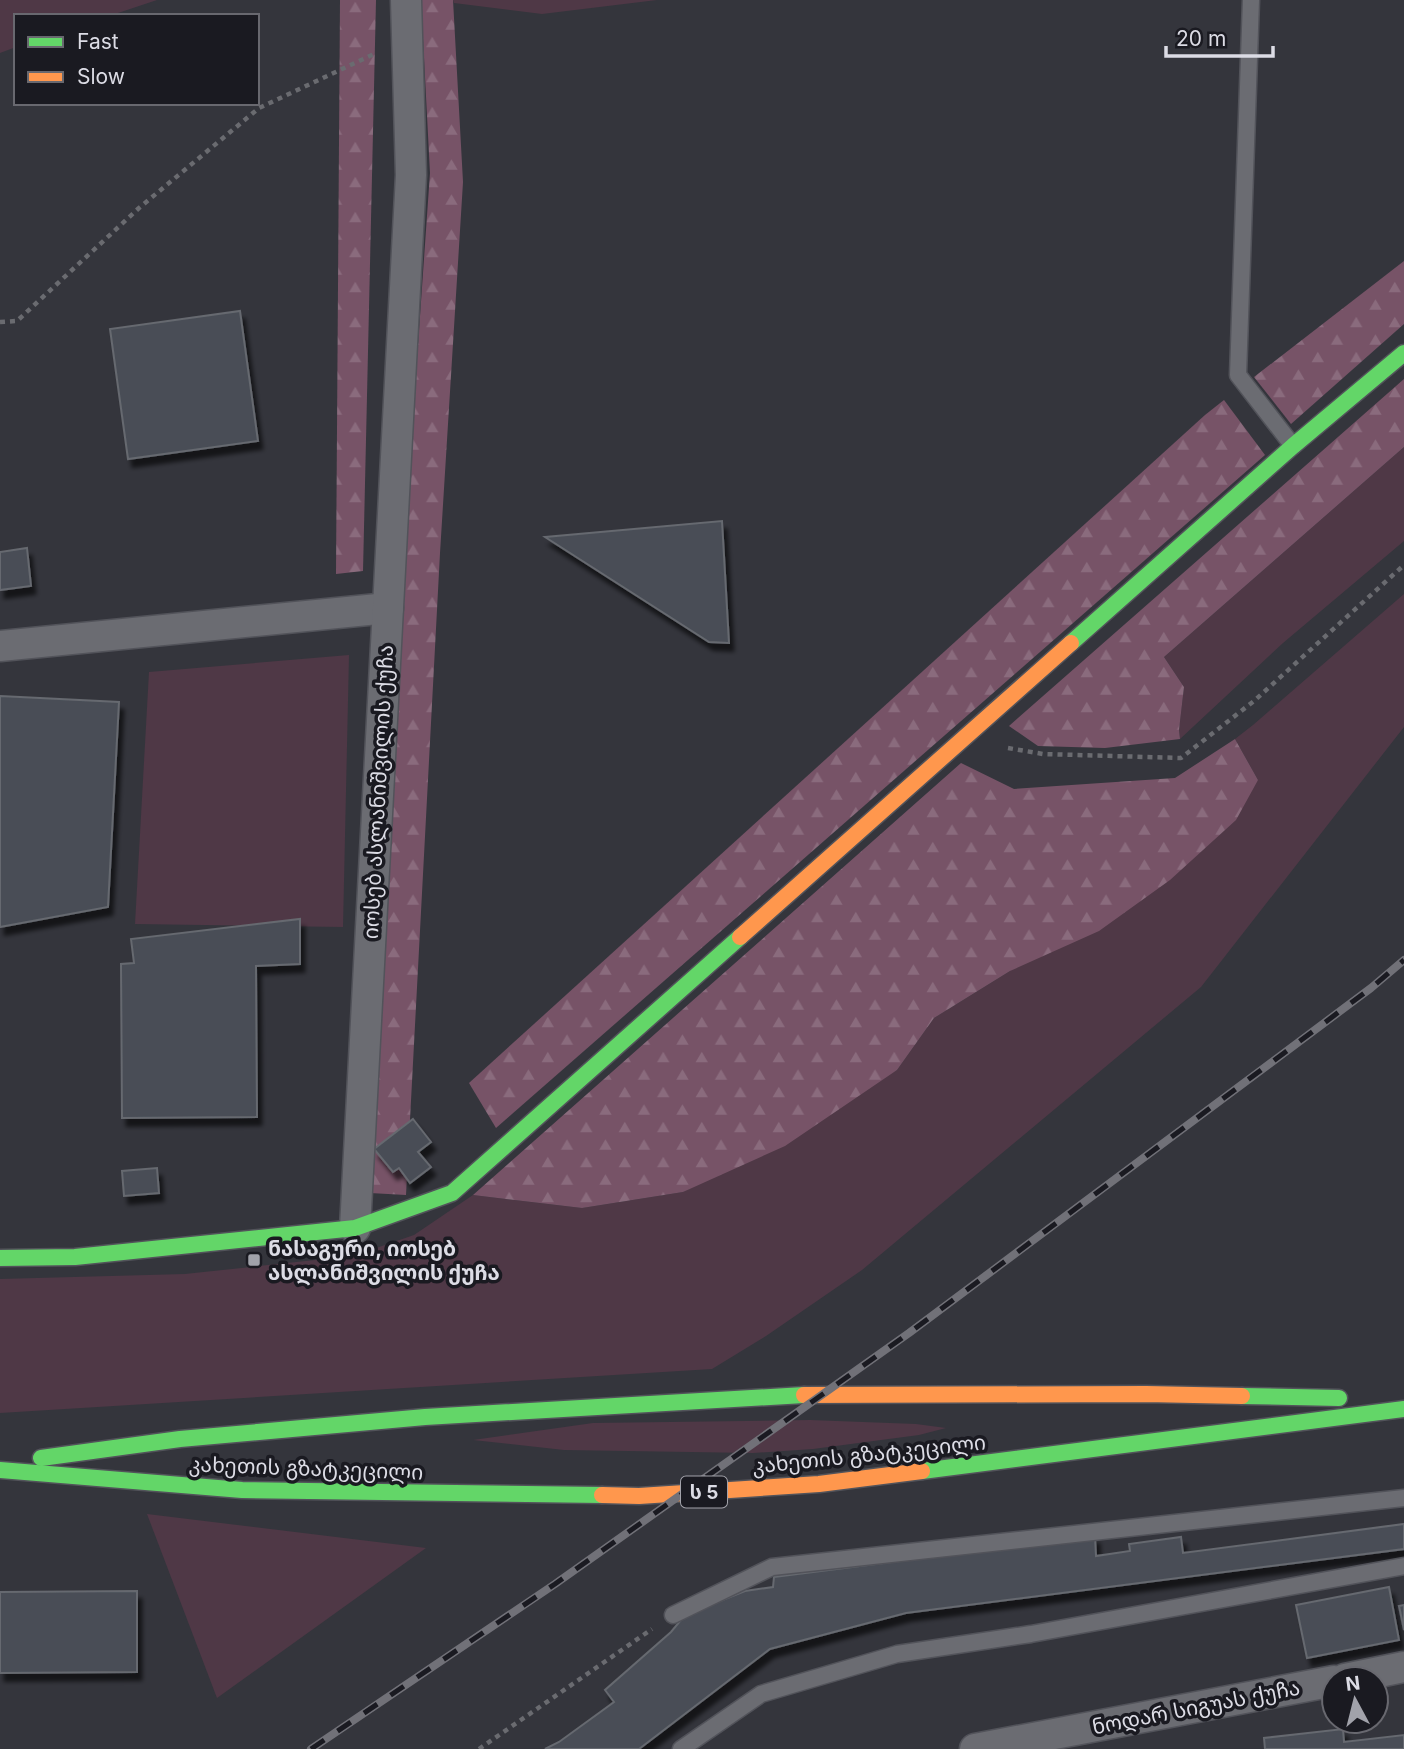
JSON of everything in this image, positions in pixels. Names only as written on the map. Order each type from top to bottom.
[{"type":"main road","points":[[0,1258],[75,1257],[355,1228],[452,1193],[1293,446],[1404,353]]},
{"type":"main road","name":"კახეთის გზატკეცილი","points":[[0,1463],[180,1440],[425,1417],[789,1395],[1146,1394],[1404,1400]]},
{"type":"main road","name":"კახეთის გზატკეცილი","points":[[0,1470],[242,1490],[639,1496],[820,1484],[1404,1409]]},
{"type":"street","name":"იოსებ ასლანიშვილის ქუჩა","points":[[355,1228],[411,175],[406,0]]},
{"type":"street","points":[[0,646],[388,608]]},
{"type":"street","name":"ნოდარ სიგუას ქუჩა","points":[[986,1748],[1320,1684]]},
{"type":"lane","points":[[1251,0],[1238,375],[1293,446]]},
{"type":"lane","points":[[673,1615],[772,1567],[1404,1498]]},
{"type":"lane","points":[[681,1749],[761,1694],[897,1654],[1031,1634],[1404,1566]]},
{"type":"path","points":[[0,322],[17,321],[139,208],[260,108],[407,39]]},
{"type":"path","points":[[962,739],[1043,754],[1181,758],[1254,701],[1404,565]]},
{"type":"path","points":[[479,1749],[673,1615]]},
{"type":"shaded area","points":[[0,0],[157,0],[115,14],[14,14],[14,48],[0,53]]},
{"type":"shaded area","points":[[453,0],[657,0],[542,14],[454,3]]},
{"type":"shaded area","points":[[1404,447],[1404,541],[1283,643],[1180,739],[1184,687],[1164,657]]},
{"type":"shaded area","points":[[1404,594],[1404,727],[1201,987],[862,1270],[766,1336],[712,1369],[0,1413],[0,1279],[185,1274],[353,1256],[414,1235],[473,1195],[582,1208],[683,1192],[897,1070],[934,1018],[1010,971],[1258,780],[1235,739]]},
{"type":"shaded area","points":[[349,655],[343,927],[135,924],[149,672]]},
{"type":"shaded area","points":[[810,1420],[916,1424],[946,1428],[919,1435],[813,1449],[753,1453],[564,1450],[473,1440],[593,1423]]},
{"type":"shaded area","points":[[147,1514],[426,1548],[217,1698]]},
{"type":"green space","points":[[340,0],[376,0],[363,571],[336,574]]},
{"type":"green space","points":[[421,0],[453,0],[463,182],[440,553],[406,1195],[370,1193],[401,588],[430,173]]},
{"type":"green space","points":[[1404,261],[1404,324],[1291,424],[1254,377]]},
{"type":"green space","points":[[1404,379],[1404,447],[1164,657],[1184,687],[1180,739],[1105,748],[1038,746],[1009,726]]},
{"type":"green space","points":[[1224,400],[1265,455],[496,1128],[469,1083]]},
{"type":"green space","points":[[1235,739],[1258,780],[1236,820],[1170,880],[1099,931],[1010,971],[934,1018],[897,1070],[785,1146],[683,1192],[582,1208],[473,1195],[961,763],[1014,789],[1175,778]]},
{"type":"building","points":[[240,311],[258,441],[128,459],[110,329]]},
{"type":"building","points":[[722,521],[729,643],[709,642],[545,537]]},
{"type":"building","points":[[27,548],[31,586],[0,590],[0,552]]},
{"type":"building","points":[[0,696],[119,702],[108,907],[0,927]]},
{"type":"building","points":[[300,919],[300,964],[256,966],[257,1117],[122,1118],[121,964],[134,963],[131,939]]},
{"type":"building","points":[[413,1119],[431,1142],[418,1152],[431,1167],[410,1183],[399,1168],[393,1172],[374,1149]]},
{"type":"building","points":[[157,1168],[159,1193],[124,1196],[122,1171]]},
{"type":"building","points":[[1404,1524],[1404,1549],[906,1613],[770,1649],[639,1749],[545,1749],[614,1702],[605,1690],[671,1632],[685,1615],[745,1591],[773,1587],[774,1577],[1095,1536],[1096,1556],[1130,1551],[1129,1544],[1181,1537],[1183,1553]]},
{"type":"building","points":[[1389,1587],[1399,1640],[1307,1658],[1296,1605]]},
{"type":"building","points":[[137,1591],[137,1672],[0,1673],[0,1592]]},
{"type":"building","points":[[1404,1605],[1404,1630],[1399,1606]]},
{"type":"building","points":[[1320,1732],[1320,1735],[1343,1735],[1344,1742],[1404,1735],[1404,1749],[1265,1749],[1264,1738]]},
{"type":"railway","points":[[311,1749],[555,1584],[909,1333],[1371,988],[1404,960]]},
{"type":"traffic: fast","points":[[1071,643],[1293,446],[1404,353]]},
{"type":"traffic: fast","points":[[0,1258],[75,1257],[355,1228],[452,1193],[740,937]]},
{"type":"traffic: fast","points":[[41,1458],[180,1439],[425,1417],[804,1395]]},
{"type":"traffic: fast","points":[[1242,1396],[1339,1398]]},
{"type":"traffic: fast","points":[[922,1471],[1404,1409]]},
{"type":"traffic: fast","points":[[0,1470],[242,1490],[602,1495]]},
{"type":"traffic: slow","points":[[740,937],[1071,643]]},
{"type":"traffic: slow","points":[[804,1395],[1242,1396]]},
{"type":"traffic: slow","points":[[602,1495],[639,1496],[819,1484],[922,1471]]},
{"type":"place","name":"ნასაგური, იოსებ ასლანიშვილის ქუჩა","points":[[254,1260]]}]
